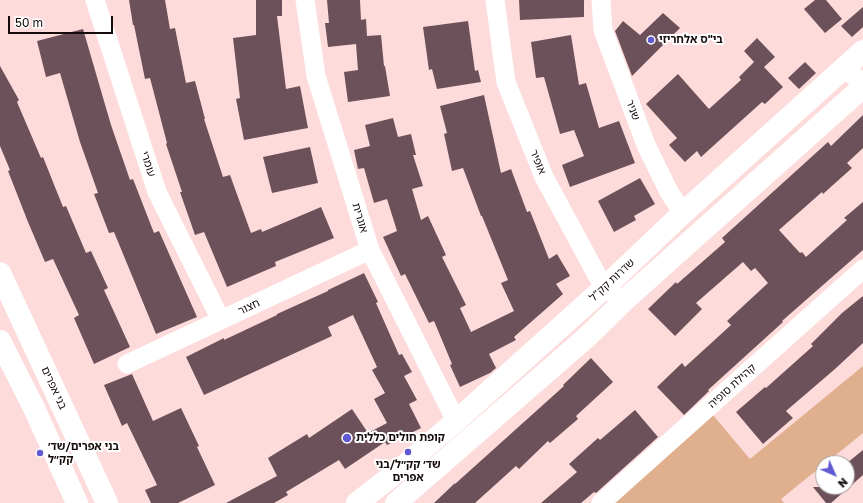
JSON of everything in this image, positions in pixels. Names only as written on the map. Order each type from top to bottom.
[{"type":"main road","name":"שדרות קק\"ל","points":[[357,503],[397,472],[456,421],[604,288],[683,213],[863,52]]},
{"type":"main road","name":"שדרות קק\"ל","points":[[396,503],[586,337],[628,297],[863,87]]},
{"type":"main road","name":"בני אפרים","points":[[0,273],[107,503]]},
{"type":"main road","points":[[0,341],[34,408],[77,503]]},
{"type":"street","name":"עומרי","points":[[95,0],[157,192],[220,320]]},
{"type":"street","name":"אוגרית","points":[[305,0],[316,76],[370,250],[456,421]]},
{"type":"street","name":"אופיר","points":[[495,0],[506,82],[544,177],[604,288]]},
{"type":"street","name":"שניר","points":[[601,0],[603,30],[646,145],[669,192],[683,213]]},
{"type":"street","points":[[843,70],[863,83]]},
{"type":"street","name":"חצור","points":[[127,364],[370,250]]},
{"type":"street","name":"קהילת סופיה","points":[[600,503],[863,269]]},
{"type":"street","points":[[604,288],[619,296],[628,297]]},
{"type":"shaded area","points":[[863,366],[863,433],[836,455],[815,455],[815,471],[781,499],[784,503],[611,503],[713,415],[750,459]]},
{"type":"building","points":[[129,0],[165,0],[170,29],[175,28],[186,83],[195,81],[204,119],[223,177],[230,175],[251,233],[261,229],[262,232],[321,207],[334,238],[275,262],[276,266],[227,287],[204,232],[195,235],[180,192],[182,192],[166,144],[167,143],[150,78],[145,79]]},
{"type":"building","points":[[256,0],[282,0],[282,16],[277,16],[286,89],[300,86],[308,128],[244,140],[236,99],[240,98],[233,38],[256,35]]},
{"type":"building","points":[[327,0],[360,0],[361,20],[366,19],[367,36],[381,35],[384,66],[390,96],[348,102],[344,72],[358,70],[356,44],[328,47],[325,23],[329,23]]},
{"type":"building","points":[[519,0],[584,0],[584,17],[520,20]]},
{"type":"building","points":[[815,0],[826,0],[842,19],[825,33],[804,9]]},
{"type":"building","points":[[863,7],[863,27],[852,37],[841,26]]},
{"type":"building","points":[[663,13],[680,28],[632,76],[615,31],[623,21],[640,35]]},
{"type":"building","points":[[468,21],[475,71],[478,70],[481,82],[437,89],[432,69],[429,70],[423,27]]},
{"type":"building","points":[[83,29],[111,125],[130,180],[133,179],[154,233],[159,231],[197,317],[156,334],[114,232],[109,233],[94,194],[98,193],[80,142],[60,73],[46,77],[37,41]]},
{"type":"building","points":[[571,35],[579,85],[586,83],[599,128],[619,121],[635,163],[570,187],[562,165],[584,156],[574,130],[560,134],[544,77],[536,78],[531,42]]},
{"type":"building","points":[[757,38],[775,57],[764,67],[783,87],[765,104],[762,102],[701,157],[697,151],[685,162],[669,145],[677,138],[646,104],[678,74],[709,109],[741,80],[739,77],[754,62],[744,51]]},
{"type":"building","points":[[805,62],[816,73],[799,89],[788,78]]},
{"type":"building","points":[[0,66],[19,100],[17,102],[41,158],[43,157],[63,207],[66,206],[86,253],[91,251],[108,288],[104,290],[130,347],[94,364],[74,318],[79,315],[53,259],[45,262],[8,171],[10,170],[0,146]]},
{"type":"building","points":[[484,95],[501,173],[511,169],[527,212],[530,211],[549,259],[557,254],[570,276],[556,284],[563,294],[514,337],[516,340],[489,354],[496,368],[490,373],[460,387],[450,365],[452,364],[434,321],[429,323],[405,274],[401,276],[383,237],[397,231],[387,199],[374,203],[364,168],[358,169],[354,150],[370,146],[365,125],[393,118],[398,137],[411,134],[416,155],[413,155],[423,186],[412,189],[421,220],[428,216],[446,255],[442,257],[466,305],[460,308],[471,332],[514,311],[501,283],[508,280],[463,168],[452,171],[444,134],[447,133],[440,106]]},
{"type":"building","points":[[863,115],[863,148],[847,163],[852,168],[779,230],[800,253],[802,252],[806,257],[847,220],[844,218],[863,202],[863,250],[782,321],[783,322],[708,390],[709,391],[684,415],[657,387],[682,363],[685,367],[731,325],[727,321],[768,283],[755,268],[751,271],[743,262],[696,303],[702,309],[675,336],[648,309],[676,282],[677,284],[725,242],[722,238],[828,142],[831,146]]},
{"type":"building","points":[[310,147],[318,183],[272,193],[263,157]]},
{"type":"building","points":[[640,178],[655,204],[634,216],[636,220],[614,232],[598,201]]},
{"type":"building","points":[[364,273],[378,302],[376,303],[399,355],[402,354],[412,372],[404,376],[417,400],[409,404],[421,428],[387,445],[385,442],[345,469],[339,460],[286,492],[288,495],[274,503],[226,503],[277,476],[268,458],[307,434],[309,438],[352,409],[368,433],[387,423],[374,399],[385,393],[372,370],[377,367],[353,315],[328,327],[332,336],[204,395],[186,357]]},
{"type":"building","points":[[863,296],[863,343],[786,411],[793,418],[763,444],[736,412],[765,387],[766,388],[813,346],[811,344],[842,313]]},
{"type":"building","points":[[591,358],[613,382],[576,416],[578,419],[550,443],[548,441],[519,469],[516,466],[475,503],[434,503],[564,386],[563,385]]},
{"type":"building","points":[[132,374],[153,421],[181,408],[215,485],[178,503],[151,503],[145,490],[157,485],[127,423],[122,426],[104,385]]},
{"type":"building","points":[[635,410],[658,437],[596,493],[594,492],[581,503],[541,503],[577,472],[569,464],[598,438],[600,440]]},
{"type":"building","points":[[863,450],[863,475],[855,482],[855,456]]},
{"type":"building","points":[[820,495],[840,495],[831,503],[826,503]]},
{"type":"place","name":"בי\"ס אלחריזי","points":[[651,40]]},
{"type":"place","name":"קופת חולים כללית","points":[[347,438]]},
{"type":"place","name":"שד׳ קק״ל/בני אפרים","points":[[408,452]]},
{"type":"place","name":"בני אפרים/שד׳ קק״ל","points":[[40,453]]}]
